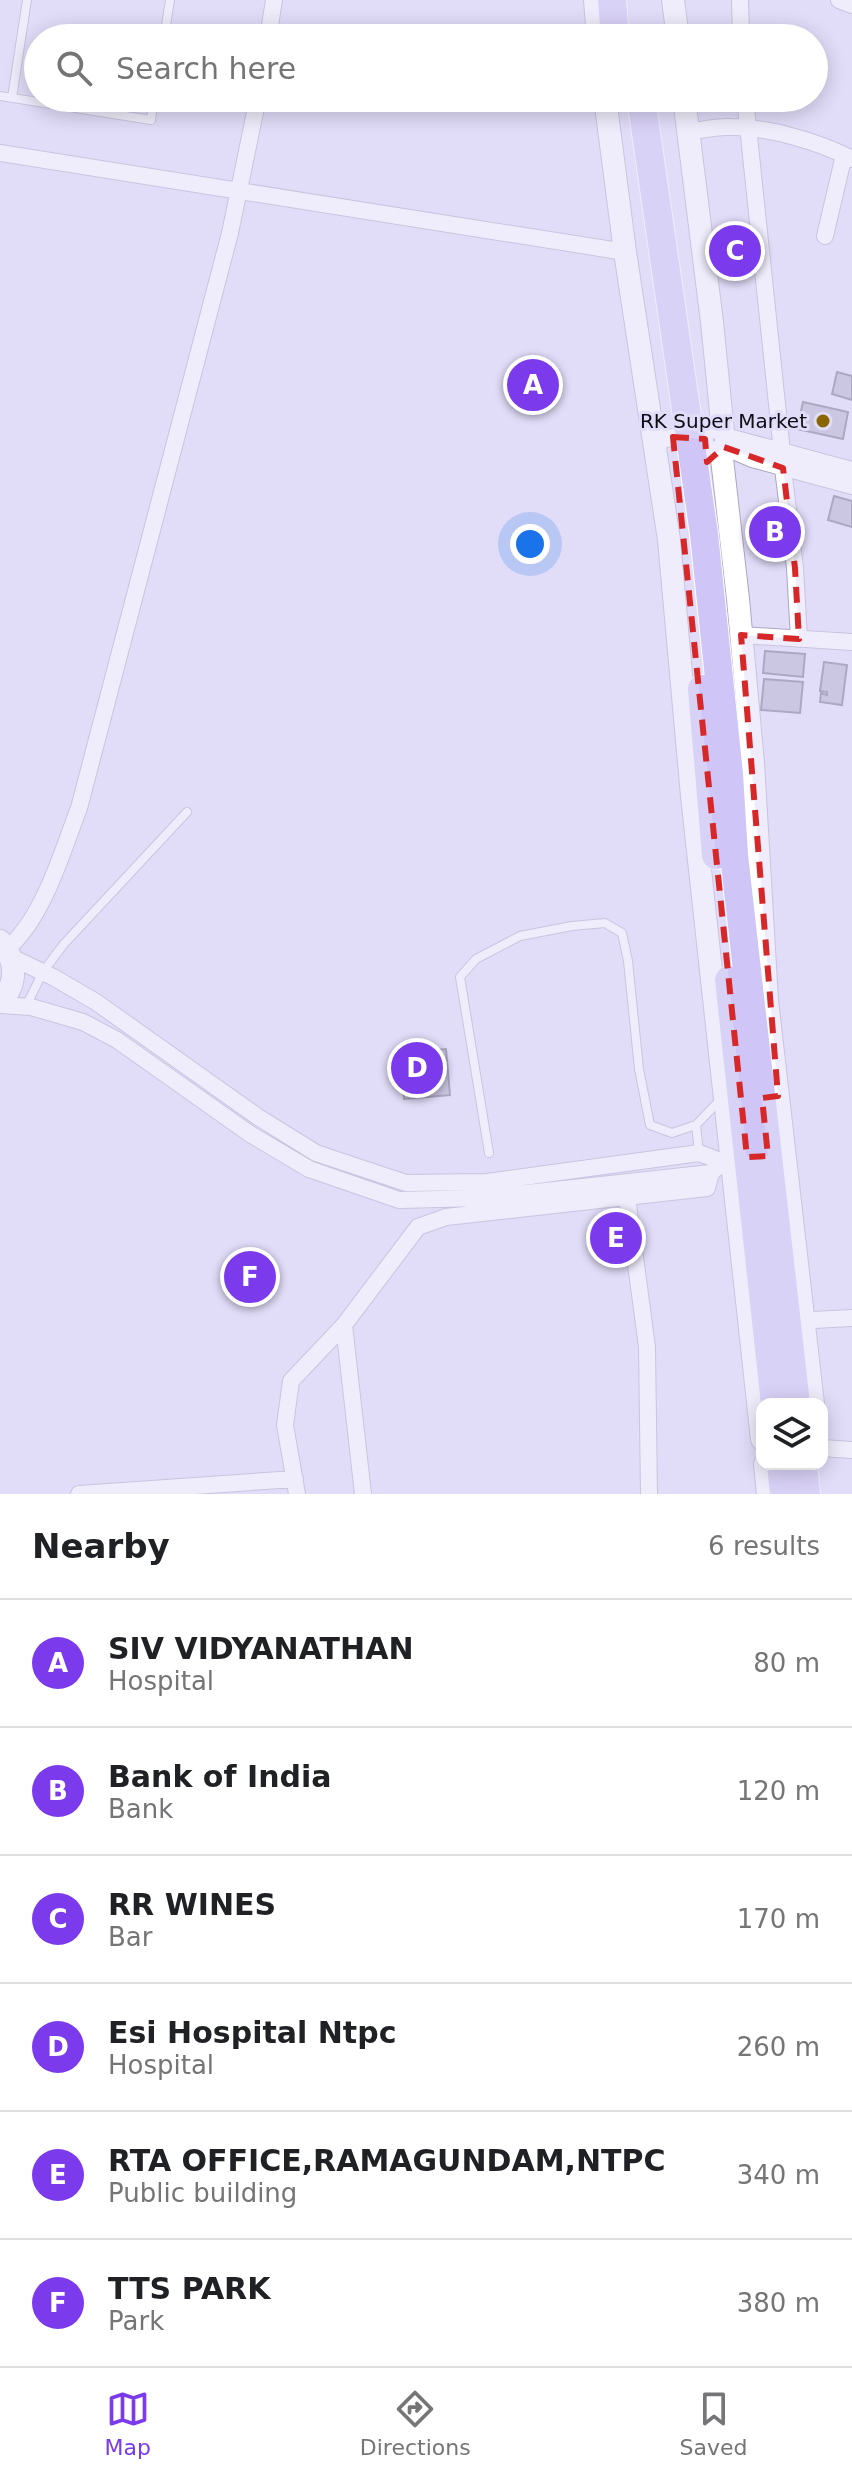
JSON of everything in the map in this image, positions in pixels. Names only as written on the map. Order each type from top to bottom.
[{"type":"highway","points":[[612,0],[614,24]]},
{"type":"highway","points":[[630,0],[632,24]]},
{"type":"highway","points":[[626,112],[702,440]]},
{"type":"highway","points":[[643,112],[702,440],[687,528],[712,679],[744,1161],[774,1398]]},
{"type":"highway","points":[[721,781],[770,1097],[744,1161],[796,1321],[796,1398]]},
{"type":"highway","points":[[782,1470],[784,1494]]},
{"type":"highway","points":[[804,1470],[806,1494]]},
{"type":"street","points":[[270,24],[274,0]]},
{"type":"street","points":[[595,0],[597,24]]},
{"type":"street","points":[[673,0],[676,24]]},
{"type":"street","points":[[740,0],[741,24]]},
{"type":"street","points":[[839,0],[852,5]]},
{"type":"street","points":[[6,949],[18,940],[49,889],[79,808],[226,248],[255,112]]},
{"type":"street","points":[[607,112],[625,252],[702,440],[741,635],[712,679],[721,781],[724,1096],[744,1161],[759,1398]]},
{"type":"street","points":[[686,112],[712,322],[702,440]]},
{"type":"street","points":[[746,112],[795,568],[799,639]]},
{"type":"street","points":[[688,132],[730,126],[748,128],[811,143],[848,157],[825,236]]},
{"type":"street","points":[[0,153],[625,252]]},
{"type":"street","points":[[702,440],[782,460],[852,470]]},
{"type":"street","points":[[782,460],[852,486]]},
{"type":"street","points":[[741,635],[852,642]]},
{"type":"street","points":[[6,949],[96,1002],[258,1117],[316,1153],[406,1183],[487,1182],[699,1153],[744,1161]]},
{"type":"street","points":[[6,949],[14,974],[0,1003],[83,1022],[117,1040],[250,1134],[309,1169],[399,1200],[480,1198],[744,1161]]},
{"type":"street","points":[[79,1494],[296,1487],[285,1425],[291,1381],[344,1325],[418,1227],[446,1217],[707,1188],[744,1161]]},
{"type":"street","points":[[627,1197],[647,1347],[649,1494]]},
{"type":"street","points":[[812,1398],[796,1321],[852,1318]]},
{"type":"street","points":[[344,1325],[363,1494]]},
{"type":"street","points":[[828,1448],[852,1450]]},
{"type":"street","points":[[766,1470],[768,1494]]},
{"type":"street","points":[[816,1470],[818,1494]]},
{"type":"lane","points":[[12,98],[27,0]]},
{"type":"lane","points":[[166,24],[170,0]]},
{"type":"lane","points":[[0,96],[24,100]]},
{"type":"lane","points":[[100,112],[151,120],[152,112]]},
{"type":"lane","points":[[26,1007],[43,972],[63,945],[187,812]]},
{"type":"lane","points":[[489,1153],[460,977],[476,959],[520,936],[605,923],[622,933],[628,961],[639,1069],[650,1125],[672,1133],[696,1125],[724,1096]]},
{"type":"lane","points":[[696,1125],[699,1153]]},
{"type":"highlighted area","points":[[673,437],[705,439],[707,462],[724,447],[783,468],[795,568],[799,639],[741,635],[778,1096],[762,1098],[768,1156],[747,1157]]},
{"type":"building","points":[[837,372],[852,376],[852,400],[832,394]]},
{"type":"building","name":"RK Super Market","points":[[803,402],[848,412],[843,439],[797,429]]},
{"type":"building","points":[[834,496],[852,501],[852,527],[828,520]]},
{"type":"building","points":[[765,651],[805,654],[803,677],[763,673]]},
{"type":"building","points":[[824,662],[847,665],[842,705],[820,702],[821,693],[827,695],[827,692],[820,691]]},
{"type":"building","points":[[764,679],[803,682],[800,713],[761,710]]},
{"type":"building","points":[[446,1049],[450,1095],[404,1099],[400,1053]]},
{"type":"building","points":[[621,1232],[623,1240],[601,1244],[600,1235]]},
{"type":"place","name":"RR WINES","points":[[735,251]]},
{"type":"place","name":"SIV VIDYANATHAN","points":[[533,385]]},
{"type":"place","name":"RK Super Market","points":[[823,421]]},
{"type":"place","name":"Bank of India","points":[[775,532]]},
{"type":"place","name":"Esi Hospital Ntpc","points":[[417,1068]]},
{"type":"place","name":"RTA OFFICE,RAMAGUNDAM,NTPC","points":[[616,1238]]},
{"type":"place","name":"TTS PARK","points":[[250,1277]]}]
